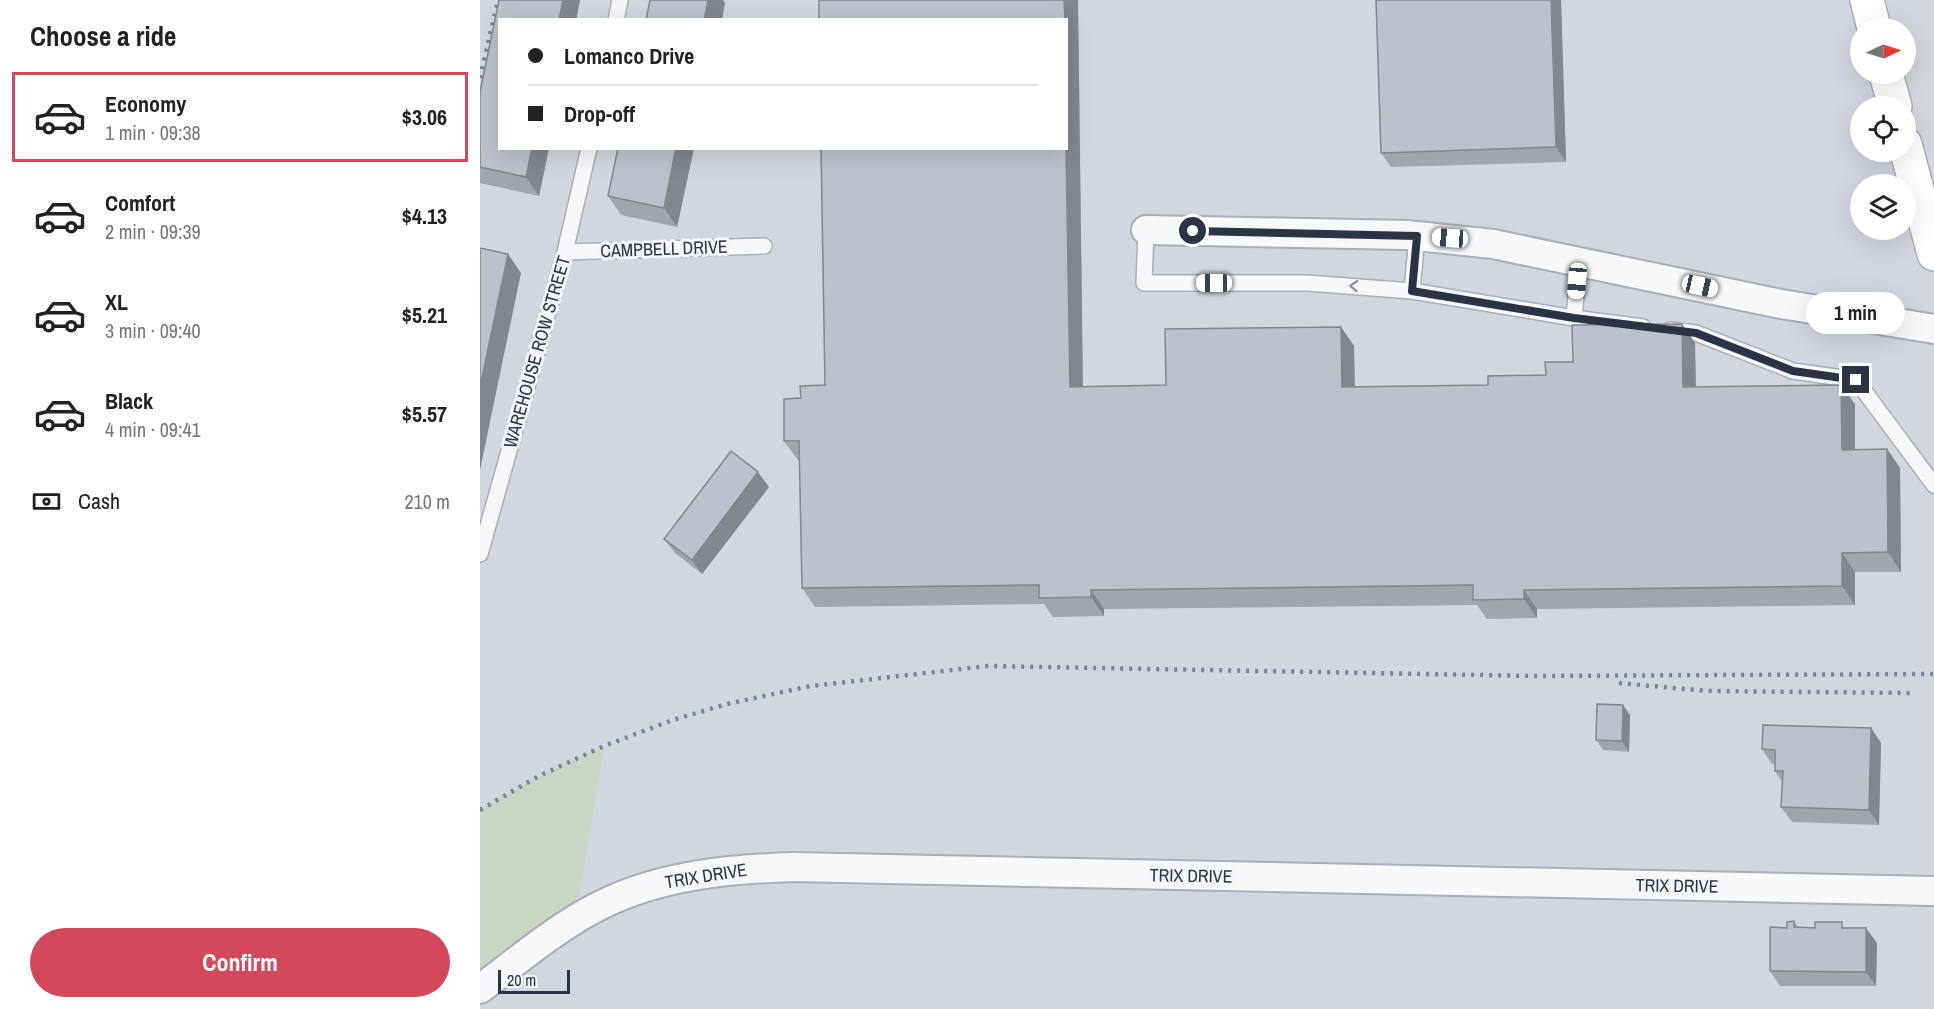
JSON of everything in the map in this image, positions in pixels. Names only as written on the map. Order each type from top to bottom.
[{"type":"main road","points":[[1867,0],[1872,18]]},
{"type":"main road","points":[[1910,162],[1934,254]]},
{"type":"street","points":[[1146,230],[1417,236],[1493,244],[1781,304],[1934,328]]},
{"type":"street","name":"TRIX DRIVE","points":[[480,989],[575,920],[602,904],[650,885],[695,875],[749,868],[794,867],[1934,891]]},
{"type":"lane","points":[[616,18],[620,0]]},
{"type":"lane","name":"WAREHOUSE ROW STREET","points":[[480,554],[565,252],[589,150]]},
{"type":"lane","points":[[1146,230],[1144,283],[1307,283],[1412,291],[1574,318],[1696,333],[1793,371],[1856,380],[1934,485]]},
{"type":"lane","points":[[1412,291],[1417,236]]},
{"type":"lane","name":"CAMPBELL DRIVE","points":[[565,252],[764,246]]},
{"type":"lane","points":[[1574,318],[1579,262]]},
{"type":"shaded area","points":[[480,0],[1934,0],[1934,1009],[480,1009]]},
{"type":"green space","points":[[604,746],[575,920],[480,989],[480,810],[539,776]]},
{"type":"building","points":[[499,0],[563,0],[559,18],[498,18],[498,150],[532,150],[526,177],[480,167],[480,92]]},
{"type":"building","points":[[650,0],[708,0],[704,18],[646,18]]},
{"type":"building","points":[[819,0],[1064,0],[1065,18],[819,18]]},
{"type":"building","points":[[1376,0],[1551,0],[1556,147],[1381,153]]},
{"type":"building","points":[[618,150],[676,150],[664,208],[608,196]]},
{"type":"building","points":[[821,150],[1066,150],[1070,387],[1166,385],[1165,329],[1341,327],[1342,387],[1488,385],[1488,376],[1546,375],[1545,362],[1573,362],[1572,325],[1682,324],[1683,387],[1841,385],[1842,450],[1887,449],[1888,552],[1842,553],[1842,586],[1524,590],[1524,599],[1473,600],[1473,585],[1091,590],[1091,597],[1039,598],[1039,585],[802,588],[799,441],[784,441],[784,399],[801,398],[800,386],[825,385]]},
{"type":"building","points":[[480,248],[508,254],[480,387]]},
{"type":"building","points":[[731,451],[758,472],[692,560],[664,539]]},
{"type":"building","points":[[1597,704],[1623,705],[1622,741],[1596,740]]},
{"type":"building","points":[[1763,725],[1871,728],[1869,810],[1781,807],[1783,771],[1775,771],[1775,750],[1762,749]]},
{"type":"building","points":[[1794,921],[1794,927],[1815,928],[1815,922],[1842,922],[1842,928],[1866,928],[1866,972],[1770,971],[1770,927],[1787,928],[1787,922]]},
{"type":"railway","points":[[480,78],[498,0]]},
{"type":"railway","points":[[480,810],[539,776],[604,746],[673,720],[727,704],[811,686],[988,666],[1535,676],[1934,674]]},
{"type":"railway","points":[[1619,683],[1707,691],[1912,693]]},
{"type":"route","points":[[1193,231],[1417,236],[1412,291],[1574,318],[1696,333],[1793,371],[1856,380]]}]
